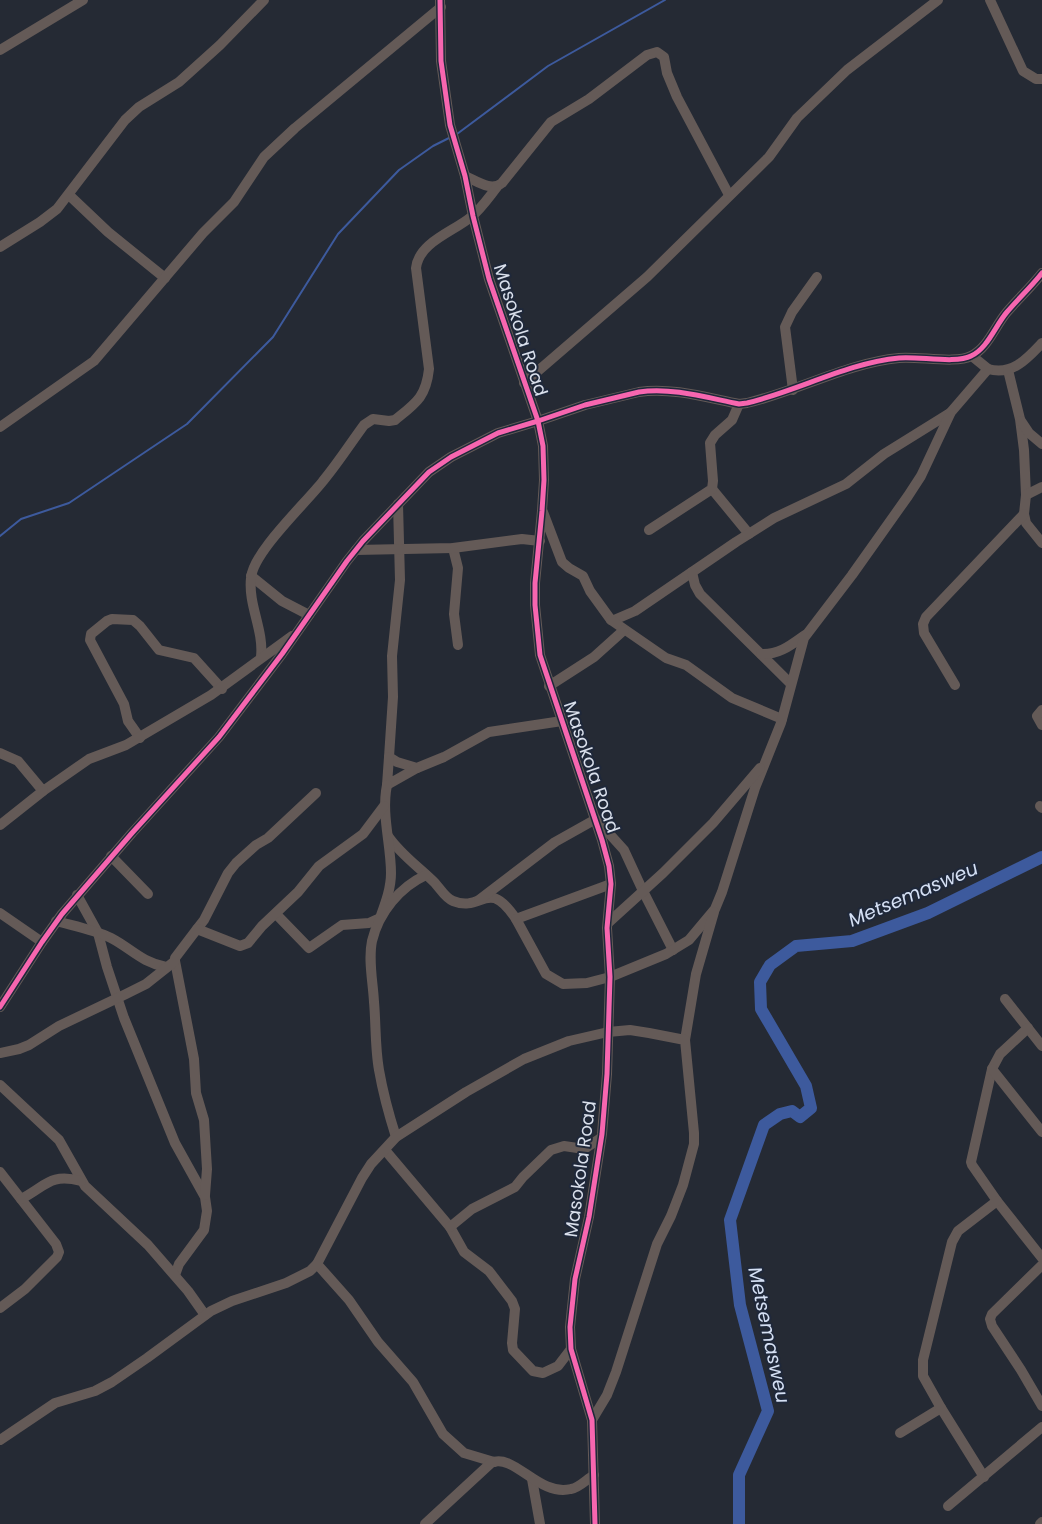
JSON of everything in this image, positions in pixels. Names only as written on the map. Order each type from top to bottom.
[{"type":"street","points":[[0,50],[83,0]]},
{"type":"street","points":[[0,247],[48,217],[69,195],[125,120],[138,107],[179,82],[220,45],[264,0]]},
{"type":"street","points":[[524,383],[647,277],[768,157],[797,118],[840,77],[905,24],[938,0]]},
{"type":"street","points":[[990,0],[1023,71],[1036,79],[1042,79]]},
{"type":"street","points":[[0,427],[94,361],[203,233],[234,202],[264,158],[302,122],[441,4]]},
{"type":"street","name":"Masokola Road","points":[[441,4],[441,61],[450,125],[458,148],[489,279],[538,421],[543,446],[542,511],[535,583],[535,605],[540,655],[596,819],[606,857],[610,884],[607,1074],[601,1138],[589,1217],[575,1279],[570,1327],[571,1349],[592,1420],[595,1524]]},
{"type":"street","points":[[261,657],[262,639],[250,586],[251,576],[259,558],[279,531],[323,482],[364,425],[374,419],[395,420],[425,392],[429,369],[416,268],[422,252],[433,242],[473,216],[550,122],[588,99],[647,55],[657,52],[664,57],[667,73],[677,97],[729,195]]},
{"type":"street","points":[[465,176],[491,187],[497,187]]},
{"type":"street","points":[[69,195],[108,232],[165,278]]},
{"type":"street","points":[[0,1007],[56,921],[111,856],[219,738],[356,550],[429,472],[451,457],[498,433],[585,405],[647,391],[677,392],[739,404],[762,400],[873,362],[900,358],[952,359],[972,356],[986,344],[1007,312],[1042,273]]},
{"type":"street","points":[[793,390],[785,327],[792,312],[817,277]]},
{"type":"street","points":[[972,356],[988,369],[1000,372],[1008,370],[1025,360],[1042,343]]},
{"type":"street","points":[[761,654],[777,652],[805,635],[852,575],[908,496],[921,476],[951,412],[988,369]]},
{"type":"street","points":[[1008,370],[1020,419],[1025,462],[1026,495],[1024,514],[1026,524],[1042,543]]},
{"type":"street","points":[[739,404],[732,420],[715,435],[710,443],[712,489],[749,534]]},
{"type":"street","points":[[611,620],[635,611],[780,515],[846,484],[884,454],[951,412]]},
{"type":"street","points":[[1020,419],[1029,433],[1042,444]]},
{"type":"street","points":[[1026,495],[1042,487]]},
{"type":"street","points":[[649,530],[712,489]]},
{"type":"street","points":[[396,1137],[378,1069],[371,970],[372,941],[390,888],[391,874],[384,806],[393,698],[393,649],[400,580],[398,504]]},
{"type":"street","points":[[542,511],[558,547],[562,562],[583,576],[590,591],[611,620],[666,658],[686,665],[732,698],[782,719]]},
{"type":"street","points":[[956,685],[924,633],[923,624],[926,617],[1024,514]]},
{"type":"street","points":[[356,550],[453,548],[522,539],[540,541]]},
{"type":"street","points":[[453,548],[458,568],[454,614],[458,645]]},
{"type":"street","points":[[692,572],[700,594],[791,684]]},
{"type":"street","points":[[251,576],[282,601],[309,615]]},
{"type":"street","points":[[140,738],[128,722],[124,704],[90,640],[92,634],[107,620],[133,620],[159,650],[194,658],[222,689]]},
{"type":"street","points":[[550,686],[594,658],[624,630]]},
{"type":"street","points":[[0,825],[43,791],[89,759],[126,746],[222,689],[261,657],[297,632]]},
{"type":"street","points":[[592,1420],[607,1395],[616,1372],[657,1244],[671,1216],[694,1144],[685,1040],[696,974],[715,909],[765,762],[774,744],[805,635]]},
{"type":"street","points":[[1042,710],[1037,716],[1042,724]]},
{"type":"street","points":[[387,785],[489,732],[562,721]]},
{"type":"street","points":[[0,753],[18,761],[43,791]]},
{"type":"street","points":[[389,757],[407,766],[417,768]]},
{"type":"street","points":[[608,922],[713,823],[765,762]]},
{"type":"street","points":[[0,1053],[28,1045],[59,1026],[146,984],[170,964],[204,920],[228,873],[236,864],[251,849],[268,838],[316,793]]},
{"type":"street","points":[[197,929],[235,944],[244,945],[248,943],[262,926],[298,892],[319,866],[363,834],[384,806]]},
{"type":"street","points":[[479,900],[555,842],[596,819],[624,850],[673,950]]},
{"type":"street","points":[[388,836],[399,851],[426,875],[448,899],[465,904],[489,898],[500,899],[516,918],[546,974],[549,978],[563,984],[587,983],[610,977],[673,950],[689,940],[715,909]]},
{"type":"street","points":[[111,856],[148,894]]},
{"type":"street","points":[[276,914],[309,948],[342,925],[369,923],[380,918],[403,889],[414,880],[426,875]]},
{"type":"street","points":[[516,918],[610,884]]},
{"type":"street","points":[[77,895],[98,933],[107,967],[136,1049],[175,1143],[205,1197]]},
{"type":"street","points":[[0,913],[42,942]]},
{"type":"street","points":[[56,921],[98,933],[120,944],[138,957],[154,964],[170,964]]},
{"type":"street","points":[[170,964],[194,1059],[196,1094],[204,1120],[207,1169],[205,1197],[208,1211],[204,1230],[182,1260],[175,1275]]},
{"type":"street","points":[[1006,999],[1042,1046]]},
{"type":"street","points":[[1028,1028],[1000,1054],[992,1069],[972,1165],[997,1201],[1042,1258]]},
{"type":"street","points":[[0,1440],[50,1406],[67,1398],[95,1391],[112,1382],[205,1315],[232,1301],[286,1282],[310,1271],[317,1264],[362,1178],[372,1164],[396,1137],[466,1092],[524,1059],[569,1041],[608,1032],[630,1030],[685,1040]]},
{"type":"street","points":[[992,1069],[1042,1132]]},
{"type":"street","points":[[1,1087],[59,1140],[81,1181],[134,1230],[175,1275],[205,1315]]},
{"type":"street","points":[[450,1227],[478,1205],[515,1187],[551,1150],[564,1146],[584,1149],[601,1138]]},
{"type":"street","points":[[385,1150],[450,1227],[464,1252],[489,1271],[512,1301],[515,1309],[513,1350],[533,1371],[543,1373],[554,1368],[571,1349]]},
{"type":"street","points":[[0,1172],[56,1244],[59,1252],[57,1257],[25,1289],[0,1308]]},
{"type":"street","points":[[21,1199],[54,1179],[66,1178],[81,1181]]},
{"type":"street","points":[[984,1476],[923,1376],[923,1360],[952,1242],[958,1231],[997,1201]]},
{"type":"street","points":[[165,1264],[182,1260]]},
{"type":"street","points":[[317,1264],[349,1300],[378,1342],[413,1382],[443,1434],[464,1453],[494,1462],[507,1462],[532,1479],[552,1489],[572,1489],[594,1475]]},
{"type":"street","points":[[1042,1265],[992,1314],[990,1319],[992,1326],[1022,1370],[1042,1406]]},
{"type":"street","points":[[900,1433],[941,1408]]},
{"type":"street","points":[[948,1506],[1042,1427]]},
{"type":"street","points":[[426,1524],[494,1462]]},
{"type":"street","points":[[532,1479],[540,1524]]},
{"type":"waterway","points":[[457,134],[548,66],[665,0]]},
{"type":"waterway","points":[[0,536],[21,519],[69,503],[187,424],[273,337],[338,234],[399,170],[433,146],[451,137]]},
{"type":"waterway","name":"Metsemasweu","points":[[739,1524],[739,1475],[768,1411],[740,1305],[730,1220],[764,1125],[780,1114],[792,1111],[800,1117],[811,1108],[806,1086],[761,1009],[760,982],[770,965],[796,946],[852,941],[928,913],[1042,857]]},
{"type":"cycle path","points":[[440,0],[441,61],[450,125],[465,176],[489,279],[538,421],[543,446],[544,480],[535,583],[535,605],[540,655],[602,840],[609,866],[611,884],[607,928],[610,977],[607,1074],[602,1134],[589,1217],[575,1279],[570,1327],[571,1349],[592,1420],[595,1524]]},
{"type":"cycle path","points":[[0,1007],[62,914],[219,737],[282,654],[347,561],[363,541],[429,472],[451,457],[498,433],[585,405],[639,392],[677,392],[739,404],[785,392],[860,365],[899,358],[947,360],[971,356],[982,348],[1007,312],[1042,273]]}]
